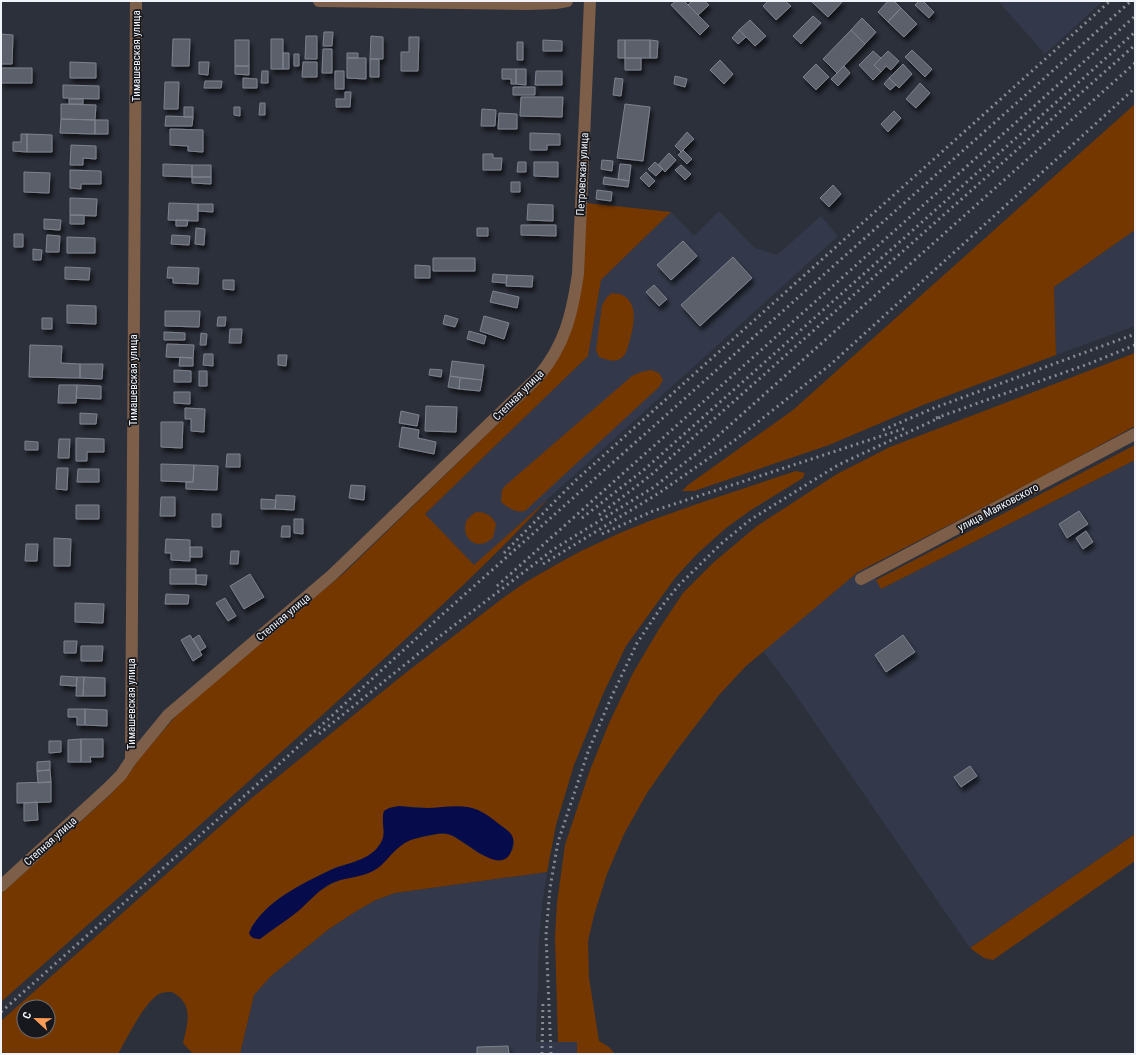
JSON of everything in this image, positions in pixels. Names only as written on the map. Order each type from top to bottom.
[{"type":"street","name":"Тимашевская улица","points":[[131,760],[136,1]]},
{"type":"street","points":[[319,1],[529,4],[567,1]]},
{"type":"street","name":"Петровская улица","points":[[560,344],[571,311],[578,274],[590,1]]},
{"type":"street","name":"Степная улица","points":[[1,886],[107,789],[121,774],[168,714],[327,579],[458,455],[538,377],[560,344]]},
{"type":"street","name":"улица Маяковского","points":[[861,579],[1135,434]]},
{"type":"shaded area","points":[[998,1],[1103,1],[1045,54]]},
{"type":"shaded area","points":[[1135,104],[1135,230],[1054,287],[1056,355],[923,405],[829,445],[694,491],[682,491],[688,485],[793,410]]},
{"type":"shaded area","points":[[586,203],[671,212],[601,280],[588,356],[425,514],[474,565],[548,499],[469,580],[414,632],[1,1002],[1,894],[111,794],[175,717],[213,682],[344,573],[539,384],[559,356]]},
{"type":"shaded area","points":[[719,211],[755,248],[777,255],[821,216],[838,236],[474,566],[425,514],[588,356],[601,280],[671,212],[694,236]]},
{"type":"shaded area","points":[[1135,230],[1135,326],[1056,355],[1054,287]]},
{"type":"shaded area","points":[[612,293],[621,294],[628,299],[633,310],[634,317],[626,352],[622,358],[615,361],[599,357],[596,350],[602,305],[607,297]]},
{"type":"shaded area","points":[[1135,353],[1135,426],[1038,479],[858,572],[746,666],[719,695],[677,750],[647,793],[624,834],[607,874],[594,915],[588,941],[589,978],[599,1041],[609,1047],[615,1054],[577,1054],[577,1042],[558,1042],[555,937],[557,903],[565,845],[590,770],[610,721],[633,673],[659,629],[683,593],[714,562],[757,526],[837,474],[890,447]]},
{"type":"shaded area","points":[[651,370],[659,373],[663,380],[659,387],[525,511],[515,511],[501,502],[502,490],[506,485],[632,376]]},
{"type":"shaded area","points":[[1135,445],[1135,460],[881,589],[876,580]]},
{"type":"shaded area","points":[[1135,460],[1135,834],[970,948],[793,691],[763,651],[858,572],[869,566],[881,589]]},
{"type":"shaded area","points":[[796,471],[805,473],[803,478],[751,510],[726,528],[697,554],[675,578],[626,646],[603,694],[574,765],[556,825],[547,872],[395,893],[376,900],[358,910],[329,929],[271,976],[254,995],[240,1054],[193,1054],[183,1043],[188,1021],[188,1014],[184,1002],[172,992],[164,992],[153,999],[136,1021],[118,1054],[1,1054],[1,1021],[16,1008],[16,1039],[56,1039],[56,999],[26,999],[253,797],[403,675],[526,582],[581,551],[652,520]],"holes":[[[399,806],[426,808],[514,841],[513,849],[508,856],[496,860],[480,854],[453,836],[446,834],[413,839],[403,843],[373,871],[341,880],[318,892],[297,912],[260,939],[251,927],[268,908],[284,895],[332,869],[354,862],[368,856],[374,851],[384,835],[384,811]]]},
{"type":"shaded area","points":[[476,512],[488,515],[496,524],[493,538],[481,544],[471,541],[465,532],[467,520]]},
{"type":"shaded area","points":[[399,806],[427,808],[459,806],[478,810],[511,834],[513,844],[509,855],[503,860],[495,860],[476,851],[451,835],[438,834],[414,839],[398,848],[373,871],[337,881],[327,886],[292,916],[260,939],[251,936],[249,933],[255,922],[273,903],[297,887],[322,874],[368,856],[374,851],[383,838],[384,811],[389,808]]},
{"type":"shaded area","points":[[1135,834],[1135,861],[993,960],[984,958],[970,948]]},
{"type":"shaded area","points":[[547,872],[539,939],[536,1042],[577,1042],[577,1054],[240,1054],[254,995],[271,976],[329,929],[358,910],[376,900],[395,893]]},
{"type":"building","points":[[676,1],[684,1],[709,26],[700,35],[671,5]]},
{"type":"building","points":[[692,1],[704,1],[709,5],[698,15],[688,5]]},
{"type":"building","points":[[768,1],[785,1],[791,6],[776,20],[763,6]]},
{"type":"building","points":[[811,1],[843,1],[828,17]]},
{"type":"building","points":[[888,1],[894,1],[901,8],[888,22],[878,12]]},
{"type":"building","points":[[919,1],[923,1],[934,12],[929,18],[915,5]]},
{"type":"building","points":[[901,8],[917,24],[904,37],[888,22]]},
{"type":"building","points":[[813,16],[821,23],[801,44],[793,36]]},
{"type":"building","points":[[862,18],[876,32],[865,44],[851,30]]},
{"type":"building","points":[[750,20],[766,36],[755,46],[739,30]]},
{"type":"building","points":[[739,30],[746,37],[738,44],[732,38]]},
{"type":"building","points":[[851,30],[865,44],[837,73],[823,59]]},
{"type":"building","points":[[324,32],[333,32],[332,46],[323,46]]},
{"type":"building","points":[[1,34],[13,35],[12,64],[1,64]]},
{"type":"building","points":[[306,36],[317,36],[317,59],[305,59]]},
{"type":"building","points":[[371,36],[383,37],[383,59],[370,59]]},
{"type":"building","points":[[409,37],[419,37],[418,71],[401,71],[401,52],[409,52]]},
{"type":"building","points":[[173,39],[190,39],[189,66],[172,66]]},
{"type":"building","points":[[271,39],[283,39],[283,69],[271,69]]},
{"type":"building","points":[[235,40],[249,40],[249,66],[235,66]]},
{"type":"building","points":[[543,40],[562,41],[562,51],[543,51]]},
{"type":"building","points":[[618,40],[625,40],[625,58],[618,58]]},
{"type":"building","points":[[625,40],[650,40],[650,58],[625,58]]},
{"type":"building","points":[[650,40],[658,41],[657,58],[650,58]]},
{"type":"building","points":[[517,42],[523,42],[523,60],[517,60]]},
{"type":"building","points":[[323,49],[332,49],[332,73],[322,73]]},
{"type":"building","points":[[912,50],[932,69],[925,77],[905,57]]},
{"type":"building","points":[[873,51],[881,58],[874,65],[881,72],[873,80],[859,65]]},
{"type":"building","points":[[888,51],[899,61],[891,70],[886,66],[881,72],[874,65]]},
{"type":"building","points":[[283,53],[289,53],[289,69],[283,69]]},
{"type":"building","points":[[347,53],[358,53],[358,58],[347,58]]},
{"type":"building","points":[[294,54],[299,54],[299,66],[294,66]]},
{"type":"building","points":[[347,58],[366,58],[366,79],[347,78]]},
{"type":"building","points":[[625,58],[641,58],[641,70],[625,70]]},
{"type":"building","points":[[370,59],[379,59],[379,77],[370,77]]},
{"type":"building","points":[[720,60],[733,74],[724,84],[710,70]]},
{"type":"building","points":[[70,62],[96,63],[96,78],[70,78]]},
{"type":"building","points":[[199,62],[209,62],[208,75],[199,74]]},
{"type":"building","points":[[303,62],[317,62],[317,77],[302,77]]},
{"type":"building","points":[[816,64],[829,77],[816,90],[803,77]]},
{"type":"building","points":[[903,64],[912,74],[899,88],[889,78]]},
{"type":"building","points":[[235,66],[249,66],[249,75],[235,74]]},
{"type":"building","points":[[844,66],[850,73],[838,86],[831,79]]},
{"type":"building","points":[[1,68],[32,68],[32,83],[1,83]]},
{"type":"building","points":[[502,69],[516,69],[516,84],[511,84],[511,79],[502,79]]},
{"type":"building","points":[[516,69],[526,69],[526,85],[516,84]]},
{"type":"building","points":[[262,71],[268,71],[268,83],[261,83]]},
{"type":"building","points":[[335,71],[344,71],[344,89],[335,89]]},
{"type":"building","points":[[536,71],[562,71],[562,85],[535,85]]},
{"type":"building","points":[[675,76],[687,79],[685,87],[674,84]]},
{"type":"building","points":[[243,78],[257,79],[257,88],[243,88]]},
{"type":"building","points":[[615,78],[623,79],[621,96],[613,95]]},
{"type":"building","points":[[889,78],[896,85],[890,90],[884,84]]},
{"type":"building","points":[[205,81],[222,81],[221,88],[204,88]]},
{"type":"building","points":[[165,82],[179,82],[178,109],[164,109]]},
{"type":"building","points":[[920,83],[930,93],[916,108],[906,99]]},
{"type":"building","points":[[63,85],[99,86],[99,99],[63,98]]},
{"type":"building","points":[[513,87],[535,87],[535,95],[513,95]]},
{"type":"building","points":[[345,92],[351,92],[350,107],[336,107],[336,99],[345,99]]},
{"type":"building","points":[[521,97],[563,97],[562,117],[520,116]]},
{"type":"building","points":[[69,99],[83,99],[83,104],[69,104]]},
{"type":"building","points":[[260,103],[265,103],[265,115],[259,115]]},
{"type":"building","points":[[61,104],[96,105],[95,120],[61,119]]},
{"type":"building","points":[[625,104],[650,107],[643,161],[617,158]]},
{"type":"building","points":[[184,107],[193,107],[193,117],[184,117]]},
{"type":"building","points":[[234,107],[240,107],[240,116],[234,115]]},
{"type":"building","points":[[482,109],[496,110],[495,126],[481,126]]},
{"type":"building","points":[[894,111],[901,118],[888,132],[881,124]]},
{"type":"building","points":[[499,113],[517,114],[517,129],[498,129]]},
{"type":"building","points":[[166,116],[193,117],[192,126],[165,126]]},
{"type":"building","points":[[61,119],[95,120],[95,134],[60,133]]},
{"type":"building","points":[[95,120],[108,120],[108,134],[95,134]]},
{"type":"building","points":[[170,129],[203,130],[203,152],[188,151],[188,146],[170,145]]},
{"type":"building","points":[[687,132],[694,139],[681,152],[675,146]]},
{"type":"building","points":[[530,133],[560,134],[560,145],[547,145],[547,150],[530,150]]},
{"type":"building","points":[[21,134],[27,134],[27,152],[13,151],[13,142],[21,142]]},
{"type":"building","points":[[27,134],[52,135],[52,152],[27,152]]},
{"type":"building","points":[[71,145],[96,146],[96,159],[83,158],[83,165],[70,165]]},
{"type":"building","points":[[683,150],[692,159],[687,164],[678,155]]},
{"type":"building","points":[[669,153],[676,160],[665,172],[658,165]]},
{"type":"building","points":[[483,154],[493,154],[493,158],[502,158],[501,170],[483,170]]},
{"type":"building","points":[[602,160],[613,161],[612,171],[601,169]]},
{"type":"building","points":[[518,162],[526,162],[526,172],[517,172]]},
{"type":"building","points":[[534,162],[558,162],[558,177],[534,176]]},
{"type":"building","points":[[655,162],[663,169],[656,176],[648,169]]},
{"type":"building","points":[[163,164],[192,165],[192,177],[163,176]]},
{"type":"building","points":[[620,164],[631,165],[629,181],[618,179]]},
{"type":"building","points":[[192,165],[211,165],[211,177],[192,177]]},
{"type":"building","points":[[681,165],[691,174],[685,180],[675,170]]},
{"type":"building","points":[[70,170],[101,171],[101,184],[81,184],[81,189],[70,188]]},
{"type":"building","points":[[24,172],[50,173],[49,193],[24,192]]},
{"type":"building","points":[[646,172],[655,181],[649,187],[640,178]]},
{"type":"building","points":[[192,177],[211,177],[211,184],[192,183]]},
{"type":"building","points":[[604,177],[629,181],[628,187],[603,184]]},
{"type":"building","points":[[511,182],[520,182],[520,192],[511,192]]},
{"type":"building","points":[[833,185],[841,194],[829,207],[820,198]]},
{"type":"building","points":[[597,190],[612,192],[611,201],[596,199]]},
{"type":"building","points":[[70,198],[97,199],[96,216],[70,215]]},
{"type":"building","points":[[169,203],[198,204],[198,221],[168,220]]},
{"type":"building","points":[[198,204],[213,204],[213,212],[198,211]]},
{"type":"building","points":[[528,204],[553,205],[553,221],[527,220]]},
{"type":"building","points":[[70,215],[84,215],[84,224],[70,224]]},
{"type":"building","points":[[44,219],[61,220],[60,230],[44,229]]},
{"type":"building","points":[[176,220],[188,220],[187,226],[176,226]]},
{"type":"building","points":[[521,225],[556,225],[556,236],[521,235]]},
{"type":"building","points":[[196,228],[205,229],[204,245],[195,244]]},
{"type":"building","points":[[477,228],[488,228],[488,236],[477,236]]},
{"type":"building","points":[[14,234],[23,234],[23,247],[14,247]]},
{"type":"building","points":[[47,235],[60,236],[59,252],[46,252]]},
{"type":"building","points":[[172,235],[190,236],[189,245],[171,244]]},
{"type":"building","points":[[67,237],[95,238],[95,253],[67,253]]},
{"type":"building","points":[[683,241],[697,256],[671,280],[657,265]]},
{"type":"building","points":[[33,249],[42,250],[41,260],[33,260]]},
{"type":"building","points":[[733,257],[752,278],[700,326],[681,305]]},
{"type":"building","points":[[433,258],[475,258],[475,271],[433,271]]},
{"type":"building","points":[[415,265],[430,266],[430,278],[415,278]]},
{"type":"building","points":[[65,267],[90,268],[89,280],[65,279]]},
{"type":"building","points":[[168,267],[199,268],[198,284],[173,283],[173,278],[167,278]]},
{"type":"building","points":[[493,274],[507,275],[506,283],[492,282]]},
{"type":"building","points":[[507,275],[533,276],[532,287],[506,286]]},
{"type":"building","points":[[223,280],[234,280],[234,290],[223,289]]},
{"type":"building","points":[[654,285],[667,299],[659,306],[646,292]]},
{"type":"building","points":[[493,291],[519,297],[517,308],[490,302]]},
{"type":"building","points":[[67,305],[96,306],[96,324],[67,323]]},
{"type":"building","points":[[165,311],[200,311],[199,327],[165,326]]},
{"type":"building","points":[[445,315],[458,319],[455,327],[443,324]]},
{"type":"building","points":[[484,316],[509,323],[504,339],[480,331]]},
{"type":"building","points":[[218,317],[226,317],[225,326],[217,326]]},
{"type":"building","points":[[42,318],[52,318],[52,329],[42,329]]},
{"type":"building","points":[[230,329],[242,329],[241,343],[229,343]]},
{"type":"building","points":[[469,331],[486,336],[484,344],[467,339]]},
{"type":"building","points":[[164,332],[185,333],[185,340],[164,340]]},
{"type":"building","points":[[201,333],[207,334],[206,345],[200,345]]},
{"type":"building","points":[[167,344],[194,345],[193,358],[166,357]]},
{"type":"building","points":[[30,345],[62,346],[61,363],[80,364],[80,378],[29,377]]},
{"type":"building","points":[[204,354],[213,354],[213,366],[203,365]]},
{"type":"building","points":[[278,355],[287,355],[286,366],[278,365]]},
{"type":"building","points":[[180,357],[193,358],[193,366],[179,366]]},
{"type":"building","points":[[452,361],[484,365],[482,380],[450,376]]},
{"type":"building","points":[[80,364],[103,364],[102,379],[80,378]]},
{"type":"building","points":[[430,369],[442,370],[441,377],[429,375]]},
{"type":"building","points":[[174,370],[191,371],[191,382],[174,382]]},
{"type":"building","points":[[199,371],[207,371],[207,386],[199,386]]},
{"type":"building","points":[[450,376],[460,378],[459,389],[448,387]]},
{"type":"building","points":[[460,378],[482,380],[480,391],[459,389]]},
{"type":"building","points":[[59,385],[77,385],[76,403],[58,403]]},
{"type":"building","points":[[77,385],[101,386],[101,399],[76,398]]},
{"type":"building","points":[[174,392],[190,392],[190,404],[174,403]]},
{"type":"building","points":[[426,406],[457,407],[456,432],[425,431]]},
{"type":"building","points":[[185,408],[205,409],[204,432],[191,431],[191,419],[185,419]]},
{"type":"building","points":[[401,411],[419,415],[417,426],[399,423]]},
{"type":"building","points":[[80,413],[97,414],[96,424],[80,424]]},
{"type":"building","points":[[161,422],[183,422],[182,448],[161,447]]},
{"type":"building","points":[[402,427],[419,430],[418,438],[436,442],[434,454],[399,447]]},
{"type":"building","points":[[76,438],[104,439],[104,452],[87,452],[87,461],[76,461]]},
{"type":"building","points":[[59,439],[70,439],[69,458],[58,458]]},
{"type":"building","points":[[25,441],[38,442],[38,450],[25,450]]},
{"type":"building","points":[[227,454],[240,454],[240,467],[226,467]]},
{"type":"building","points":[[161,464],[194,465],[193,482],[161,481]]},
{"type":"building","points":[[194,465],[218,466],[217,490],[186,489],[186,482],[193,482]]},
{"type":"building","points":[[57,468],[68,468],[67,490],[56,489]]},
{"type":"building","points":[[78,469],[99,469],[99,482],[77,482]]},
{"type":"building","points":[[351,485],[365,486],[364,500],[349,498]]},
{"type":"building","points":[[276,495],[295,496],[294,510],[275,509]]},
{"type":"building","points":[[161,497],[175,497],[175,516],[160,516]]},
{"type":"building","points":[[261,499],[276,500],[275,509],[261,509]]},
{"type":"building","points":[[76,505],[99,505],[99,519],[76,519]]},
{"type":"building","points":[[1079,511],[1088,524],[1067,538],[1059,524]]},
{"type":"building","points":[[212,514],[221,514],[221,527],[212,527]]},
{"type":"building","points":[[294,519],[303,519],[303,534],[294,533]]},
{"type":"building","points":[[282,526],[290,526],[290,537],[281,537]]},
{"type":"building","points":[[1086,531],[1093,542],[1083,549],[1076,538]]},
{"type":"building","points":[[54,538],[71,539],[70,566],[54,566]]},
{"type":"building","points":[[166,539],[190,540],[190,561],[171,560],[171,553],[165,553]]},
{"type":"building","points":[[26,544],[38,544],[37,561],[25,561]]},
{"type":"building","points":[[190,547],[202,547],[202,557],[190,557]]},
{"type":"building","points":[[231,551],[239,551],[238,564],[230,564]]},
{"type":"building","points":[[170,569],[196,569],[196,584],[170,584]]},
{"type":"building","points":[[250,574],[264,597],[244,609],[230,586]]},
{"type":"building","points":[[196,575],[207,575],[206,585],[196,584]]},
{"type":"building","points":[[166,594],[189,595],[188,604],[165,604]]},
{"type":"building","points":[[225,598],[236,616],[228,621],[216,603]]},
{"type":"building","points":[[75,603],[104,604],[103,623],[75,622]]},
{"type":"building","points":[[190,635],[202,655],[193,661],[181,640]]},
{"type":"building","points":[[199,635],[206,647],[200,651],[193,639]]},
{"type":"building","points":[[903,635],[915,652],[886,672],[875,655]]},
{"type":"building","points":[[64,641],[77,641],[76,653],[64,653]]},
{"type":"building","points":[[81,646],[103,646],[102,661],[81,661]]},
{"type":"building","points":[[61,676],[77,677],[76,686],[60,685]]},
{"type":"building","points":[[77,677],[84,677],[83,696],[76,696]]},
{"type":"building","points":[[84,677],[105,678],[105,696],[83,696]]},
{"type":"building","points":[[68,709],[85,709],[85,725],[77,725],[77,717],[68,717]]},
{"type":"building","points":[[85,709],[107,710],[107,726],[85,725]]},
{"type":"building","points":[[81,739],[103,739],[103,757],[90,757],[91,762],[81,762]]},
{"type":"building","points":[[81,739],[81,762],[68,762],[68,740]]},
{"type":"building","points":[[49,741],[61,741],[61,752],[49,753]]},
{"type":"building","points":[[50,761],[50,770],[37,771],[37,762]]},
{"type":"building","points":[[970,766],[977,776],[961,787],[954,777]]},
{"type":"building","points":[[50,770],[51,782],[38,783],[37,771]]},
{"type":"building","points":[[51,782],[51,802],[17,803],[17,783]]},
{"type":"building","points":[[37,802],[38,820],[24,821],[24,803]]},
{"type":"building","points":[[508,1046],[509,1054],[477,1054],[477,1047]]},
{"type":"railway","points":[[504,553],[575,481],[1110,1]]},
{"type":"railway","points":[[1,1012],[252,789],[445,612],[1131,1]]},
{"type":"railway","points":[[497,586],[1135,16]]},
{"type":"railway","points":[[582,518],[645,469],[1135,32]]},
{"type":"railway","points":[[599,515],[651,475],[1135,45]]},
{"type":"railway","points":[[319,734],[439,637],[554,549],[654,487],[711,442],[1135,63]]},
{"type":"railway","points":[[543,564],[659,493],[735,440],[830,365],[1135,88]]},
{"type":"railway","points":[[883,430],[934,408],[1135,334]]},
{"type":"railway","points":[[936,418],[1091,363],[1135,345]]},
{"type":"railway","points":[[551,1054],[546,935],[550,888],[558,842],[589,749],[637,643],[662,606],[679,585],[722,543],[750,520],[838,465],[941,417]]},
{"type":"railway","points":[[602,534],[653,511],[906,428]]},
{"type":"railway","points":[[542,1054],[543,1000]]}]
